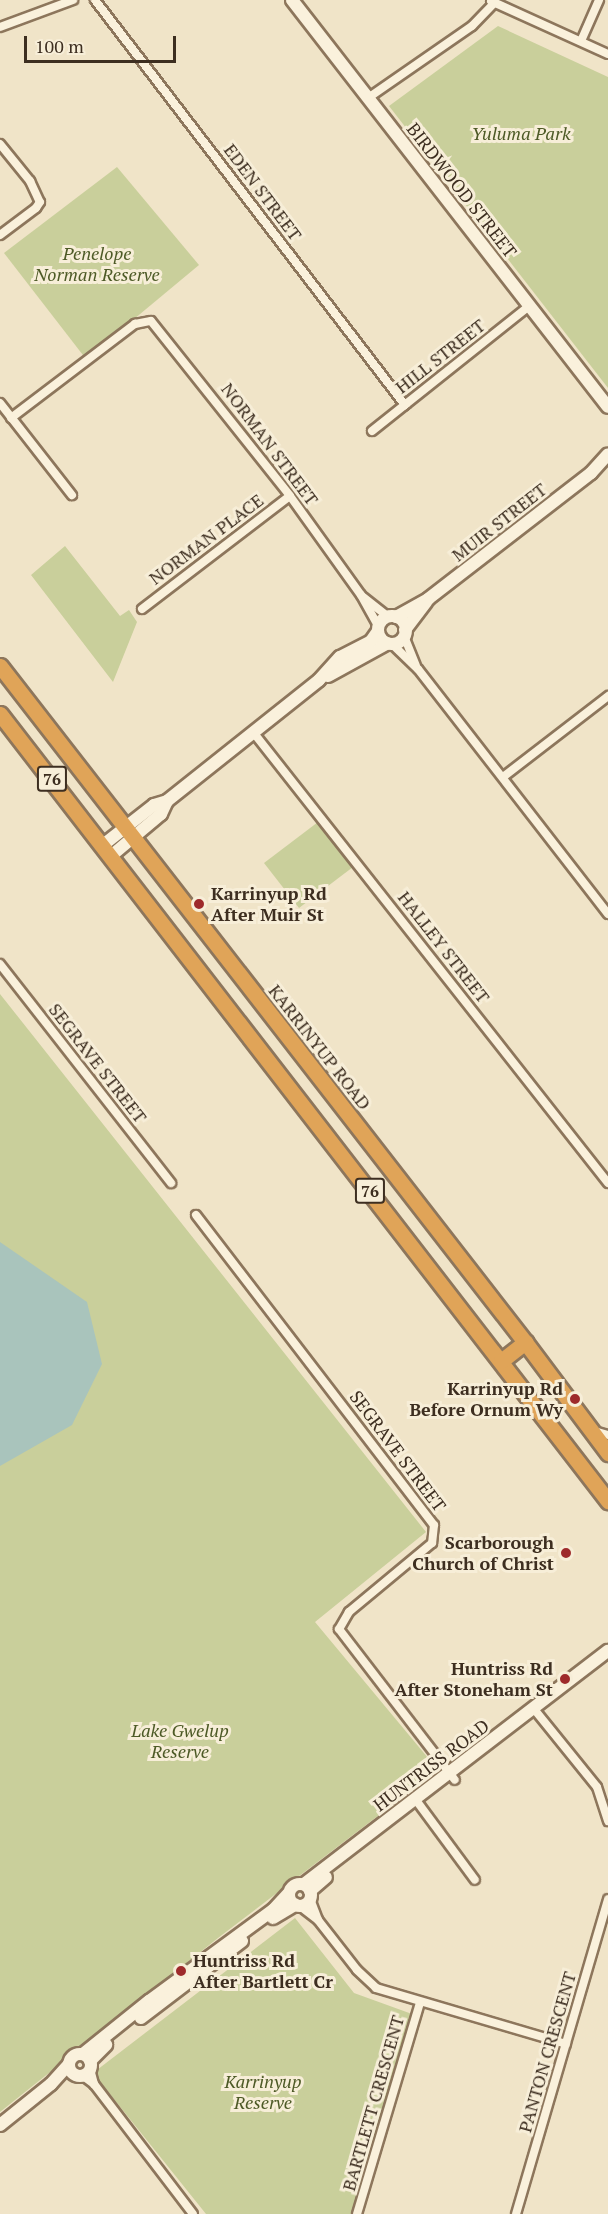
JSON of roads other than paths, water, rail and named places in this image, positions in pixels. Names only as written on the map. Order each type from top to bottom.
[{"type":"highway","name":"KARRINYUP ROAD","points":[[0,666],[525,1342],[608,1453]]},
{"type":"highway","name":"76","points":[[0,714],[608,1501]]},
{"type":"highway","points":[[501,1360],[525,1342]]},
{"type":"street","points":[[0,27],[73,0]]},
{"type":"street","name":"EDEN STREET","points":[[95,0],[405,405]]},
{"type":"street","name":"BIRDWOOD STREET","points":[[292,0],[605,405],[608,414]]},
{"type":"street","points":[[581,41],[599,0]]},
{"type":"street","points":[[368,98],[472,26],[492,2],[608,54]]},
{"type":"street","points":[[0,144],[30,181],[40,202],[36,208],[0,236]]},
{"type":"street","name":"HILL STREET","points":[[372,431],[528,307]]},
{"type":"street","name":"NORMAN STREET","points":[[11,418],[135,324],[146,320],[156,323],[290,496],[361,595],[378,629]]},
{"type":"street","points":[[0,403],[72,495]]},
{"type":"street","name":"MUIR STREET","points":[[392,617],[428,598],[591,473],[608,454]]},
{"type":"street","name":"MUIR STREET","points":[[591,473],[608,465]]},
{"type":"street","name":"NORMAN PLACE","points":[[142,609],[290,496]]},
{"type":"street","name":"NORMAN STREET","points":[[361,595],[392,617]]},
{"type":"street","name":"MUIR STREET","points":[[405,633],[428,598]]},
{"type":"street","points":[[107,850],[129,832],[161,814],[167,801],[319,680],[340,657],[371,641],[378,629],[392,617],[404,623],[405,633],[418,669]]},
{"type":"street","points":[[378,629],[381,639],[418,669],[608,914]]},
{"type":"street","points":[[319,680],[390,644],[405,633]]},
{"type":"street","points":[[503,777],[608,696]]},
{"type":"street","name":"HALLEY STREET","points":[[253,732],[608,1183]]},
{"type":"street","name":"SEGRAVE STREET","points":[[0,964],[171,1183]]},
{"type":"street","name":"SEGRAVE STREET","points":[[196,1215],[435,1525],[432,1543],[349,1612],[339,1629],[453,1776]]},
{"type":"street","points":[[591,1430],[608,1435]]},
{"type":"street","name":"HUNTRISS ROAD","points":[[537,1712],[608,1651]]},
{"type":"street","name":"HUNTRISS ROAD","points":[[0,2125],[51,2084],[81,2066],[157,1995],[273,1910],[301,1897],[453,1776],[608,1661]]},
{"type":"street","points":[[537,1712],[597,1787],[608,1821]]},
{"type":"street","points":[[418,1804],[475,1880]]},
{"type":"street","points":[[301,1897],[357,1970],[376,1988],[566,2044]]},
{"type":"street","name":"PANTON CRESCENT","points":[[516,2214],[608,1899]]},
{"type":"street","name":"BARTLETT CRESCENT","points":[[357,2214],[420,2002]]},
{"type":"street","points":[[81,2066],[194,2214]]},
{"type":"water","points":[[0,1242],[87,1302],[102,1364],[72,1425],[0,1466]]},
{"type":"place","name":"Karrinyup Rd After Muir St","points":[[199,904]]},
{"type":"place","name":"Karrinyup Rd Before Ornum Wy","points":[[575,1399]]},
{"type":"place","name":"Scarborough Church of Christ","points":[[566,1553]]},
{"type":"place","name":"Huntriss Rd After Stoneham St","points":[[565,1679]]},
{"type":"place","name":"Huntriss Rd After Bartlett Cr","points":[[181,1971]]},
{"type":"park label","name":"Yuluma Park","points":[[521,133]]},
{"type":"park label","name":"Penelope Norman Reserve","points":[[97,264]]},
{"type":"park label","name":"Lake Gwelup Reserve","points":[[180,1741]]},
{"type":"park label","name":"Karrinyup Reserve","points":[[263,2092]]}]
